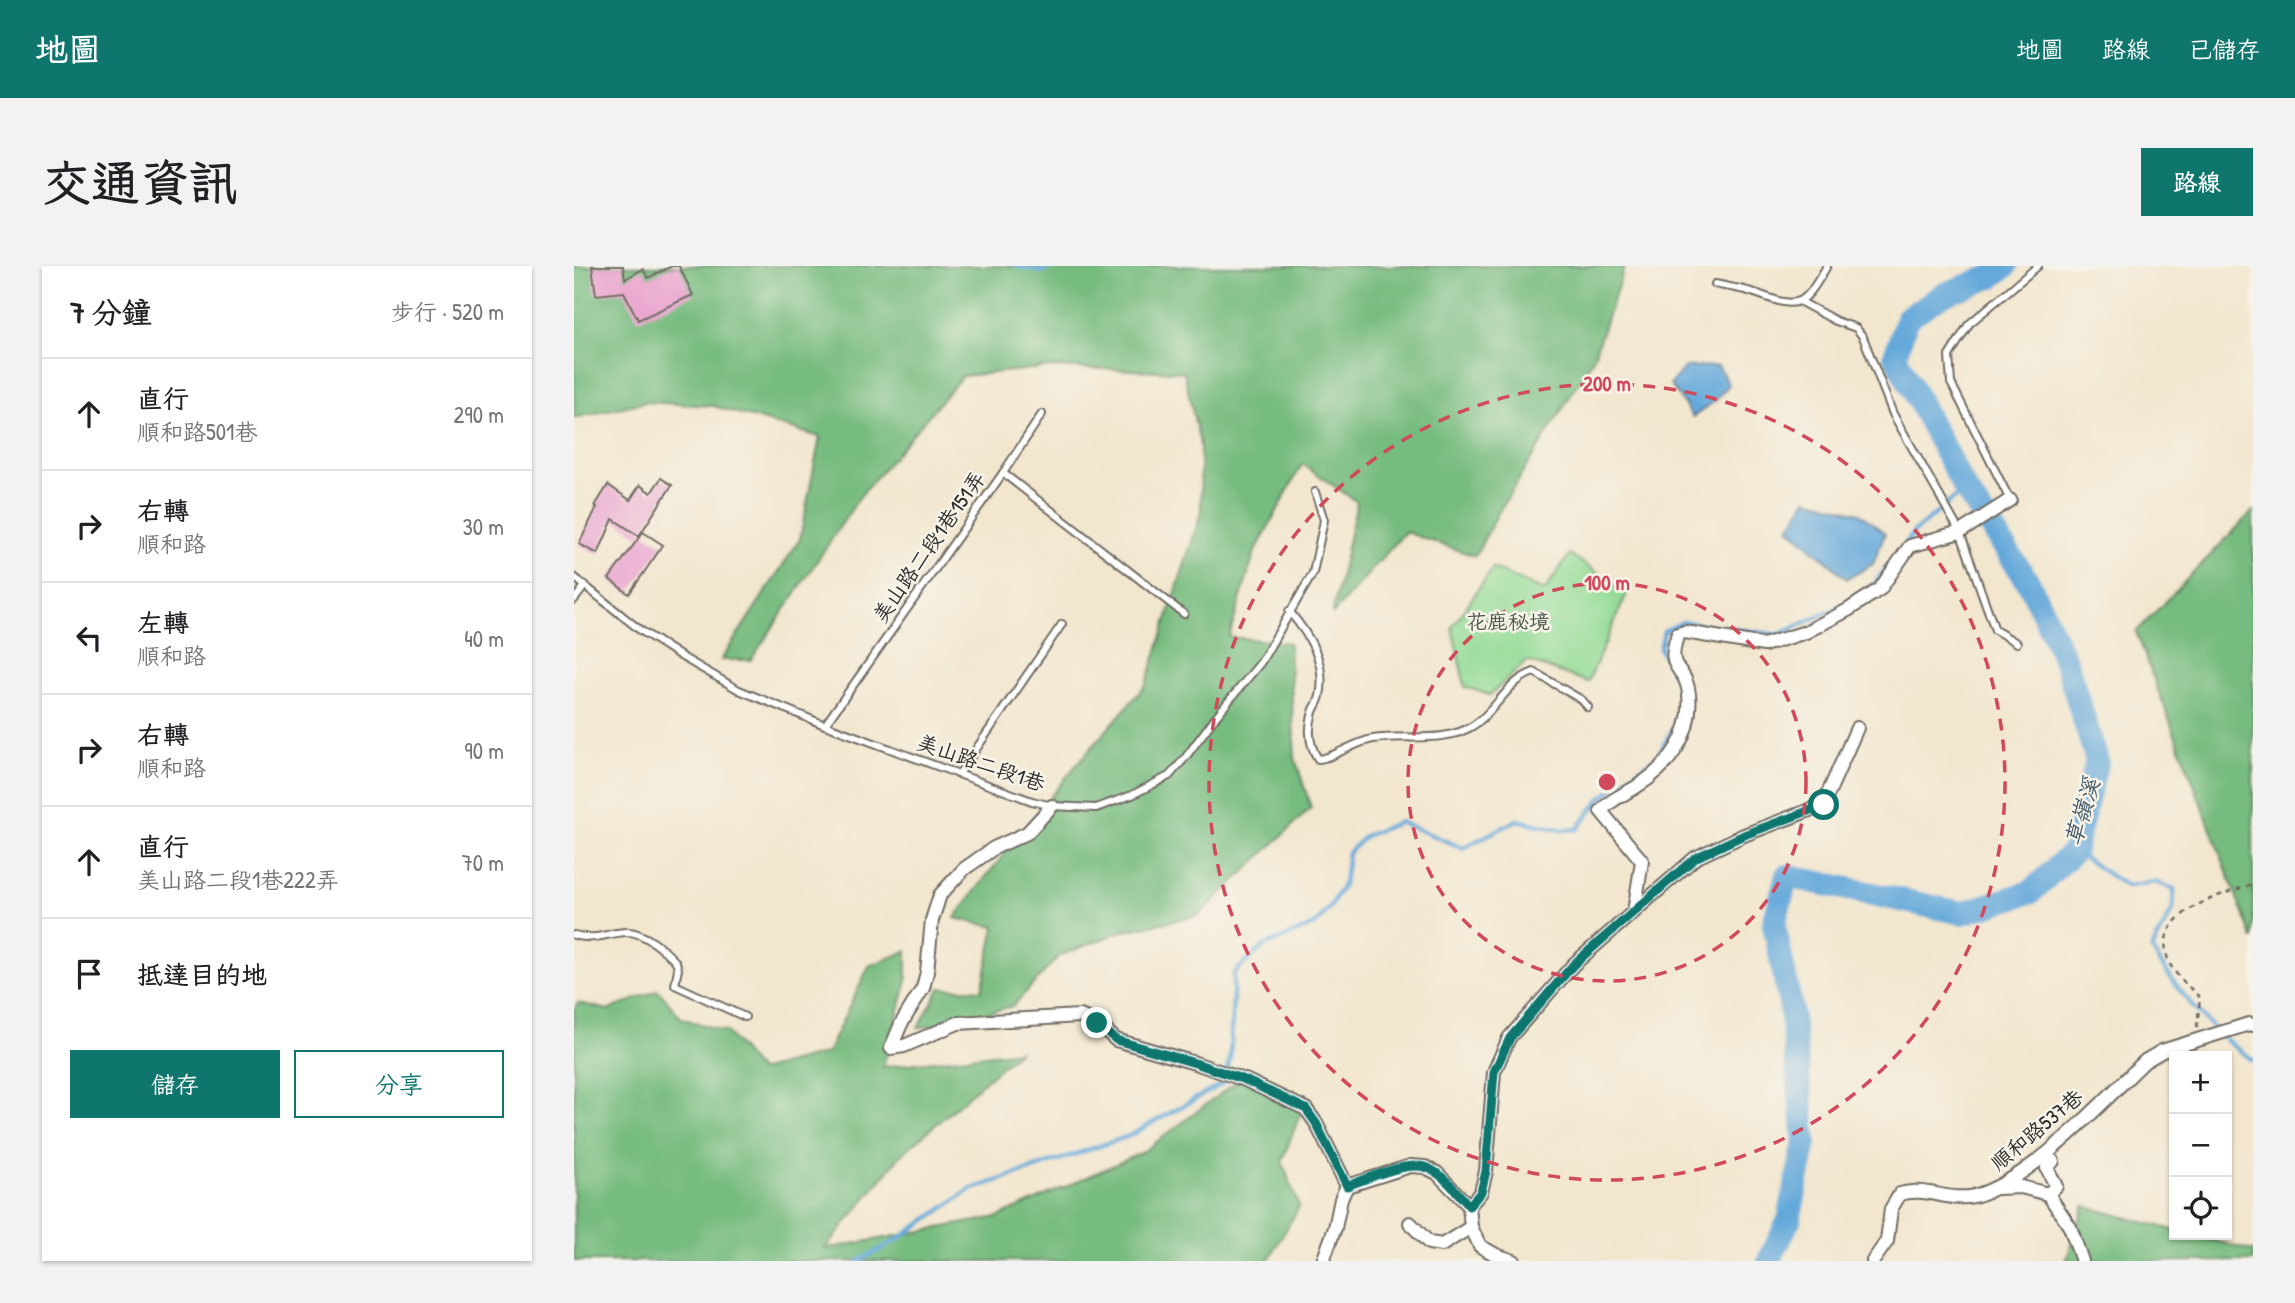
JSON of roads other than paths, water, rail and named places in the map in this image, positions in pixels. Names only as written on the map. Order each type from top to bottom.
[{"type":"street","points":[[1634,912],[1642,861],[1601,811],[1609,802],[1637,786],[1668,762],[1685,734],[1690,704],[1688,685],[1675,665],[1671,652],[1678,634],[1685,632],[1764,645],[1806,632],[1880,589],[1910,546],[1960,532],[2010,500]]},
{"type":"street","points":[[1469,1206],[1481,1192],[1486,1171],[1494,1072],[1510,1038],[1574,964],[1695,858],[1744,835],[1824,805],[1857,728]]},
{"type":"street","points":[[1052,806],[1027,832],[994,848],[964,869],[940,895],[932,920],[923,988],[901,1024],[891,1048],[904,1046],[958,1023],[1080,1016],[1097,1023],[1116,1040],[1245,1080],[1306,1109],[1316,1123],[1347,1186],[1323,1261]]},
{"type":"street","name":"順和路537巷","points":[[1873,1261],[1887,1241],[1891,1209],[1900,1194],[1913,1190],[1953,1198],[1997,1188],[2054,1147],[2145,1061],[2162,1051],[2249,1024],[2253,1026]]},
{"type":"street","points":[[2048,1194],[2056,1186],[2047,1168],[2053,1161]]},
{"type":"street","points":[[1347,1186],[1410,1166],[1425,1167],[1437,1173],[1469,1206],[1471,1227],[1480,1246],[1514,1261]]},
{"type":"street","points":[[1997,1188],[2021,1187],[2048,1194],[2070,1227],[2082,1261]]},
{"type":"street","points":[[1410,1223],[1429,1243],[1442,1245],[1471,1227]]},
{"type":"lane","points":[[1715,284],[1757,293],[1789,304],[1801,302],[1811,292],[1827,266]]},
{"type":"lane","points":[[2010,500],[1951,383],[1949,356],[1969,324],[2038,266]]},
{"type":"lane","points":[[1801,302],[1836,321],[1856,328],[1863,338],[1893,414],[1960,532],[1995,630],[2017,643]]},
{"type":"lane","points":[[1003,473],[1042,414]]},
{"type":"lane","name":"美山路二段1巷151弄","points":[[825,725],[1003,473],[1184,614]]},
{"type":"lane","name":"美山路二段1巷","points":[[574,577],[640,630],[739,690],[825,725],[1052,806],[1096,808],[1132,795],[1168,776],[1261,662],[1313,573],[1324,520],[1315,492]]},
{"type":"lane","points":[[574,600],[585,586]]},
{"type":"lane","points":[[1290,611],[1309,634],[1318,656],[1322,679],[1320,699],[1313,712],[1310,732],[1310,748],[1318,759],[1327,759],[1352,745],[1373,739],[1443,736],[1472,727],[1505,692],[1534,672],[1582,700],[1588,707]]},
{"type":"lane","points":[[959,774],[1062,625]]},
{"type":"lane","points":[[574,935],[600,938],[631,932],[640,935],[676,962],[678,969],[675,985],[745,1017]]},
{"type":"water","points":[[1718,366],[1729,385],[1716,400],[1693,417],[1670,384],[1685,367]]},
{"type":"water","points":[[1807,499],[1859,513],[1885,533],[1873,564],[1847,579],[1789,528]]},
{"type":"waterway","points":[[1016,266],[1043,272],[1050,266]]},
{"type":"waterway","name":"草嶺溪","points":[[1769,1261],[1789,1220],[1805,1142],[1791,1008],[1774,924],[1787,876],[1962,913],[2031,892],[2074,851],[2097,761],[2067,665],[2029,583],[1965,489],[1895,356],[1907,318],[1944,294],[1991,277],[2006,266]]},
{"type":"waterway","points":[[1905,544],[1914,532],[1965,489]]},
{"type":"waterway","points":[[859,1261],[895,1241],[970,1190],[1129,1136],[1222,1084],[1230,1059],[1234,973],[1264,946],[1316,924],[1331,906],[1344,883],[1348,853],[1365,836],[1400,822],[1463,848],[1517,820],[1563,830],[1577,829],[1601,798],[1657,757],[1674,726],[1679,705],[1676,678],[1660,649],[1664,631],[1683,622],[1778,635],[1847,603],[1875,583],[1897,554]]},
{"type":"waterway","points":[[2074,851],[2126,886],[2155,882],[2174,889],[2173,909],[2152,949],[2172,980],[2197,1010],[2224,1037],[2253,1060]]},
{"type":"park label","name":"花鹿秘境","points":[[1508,622]]}]
